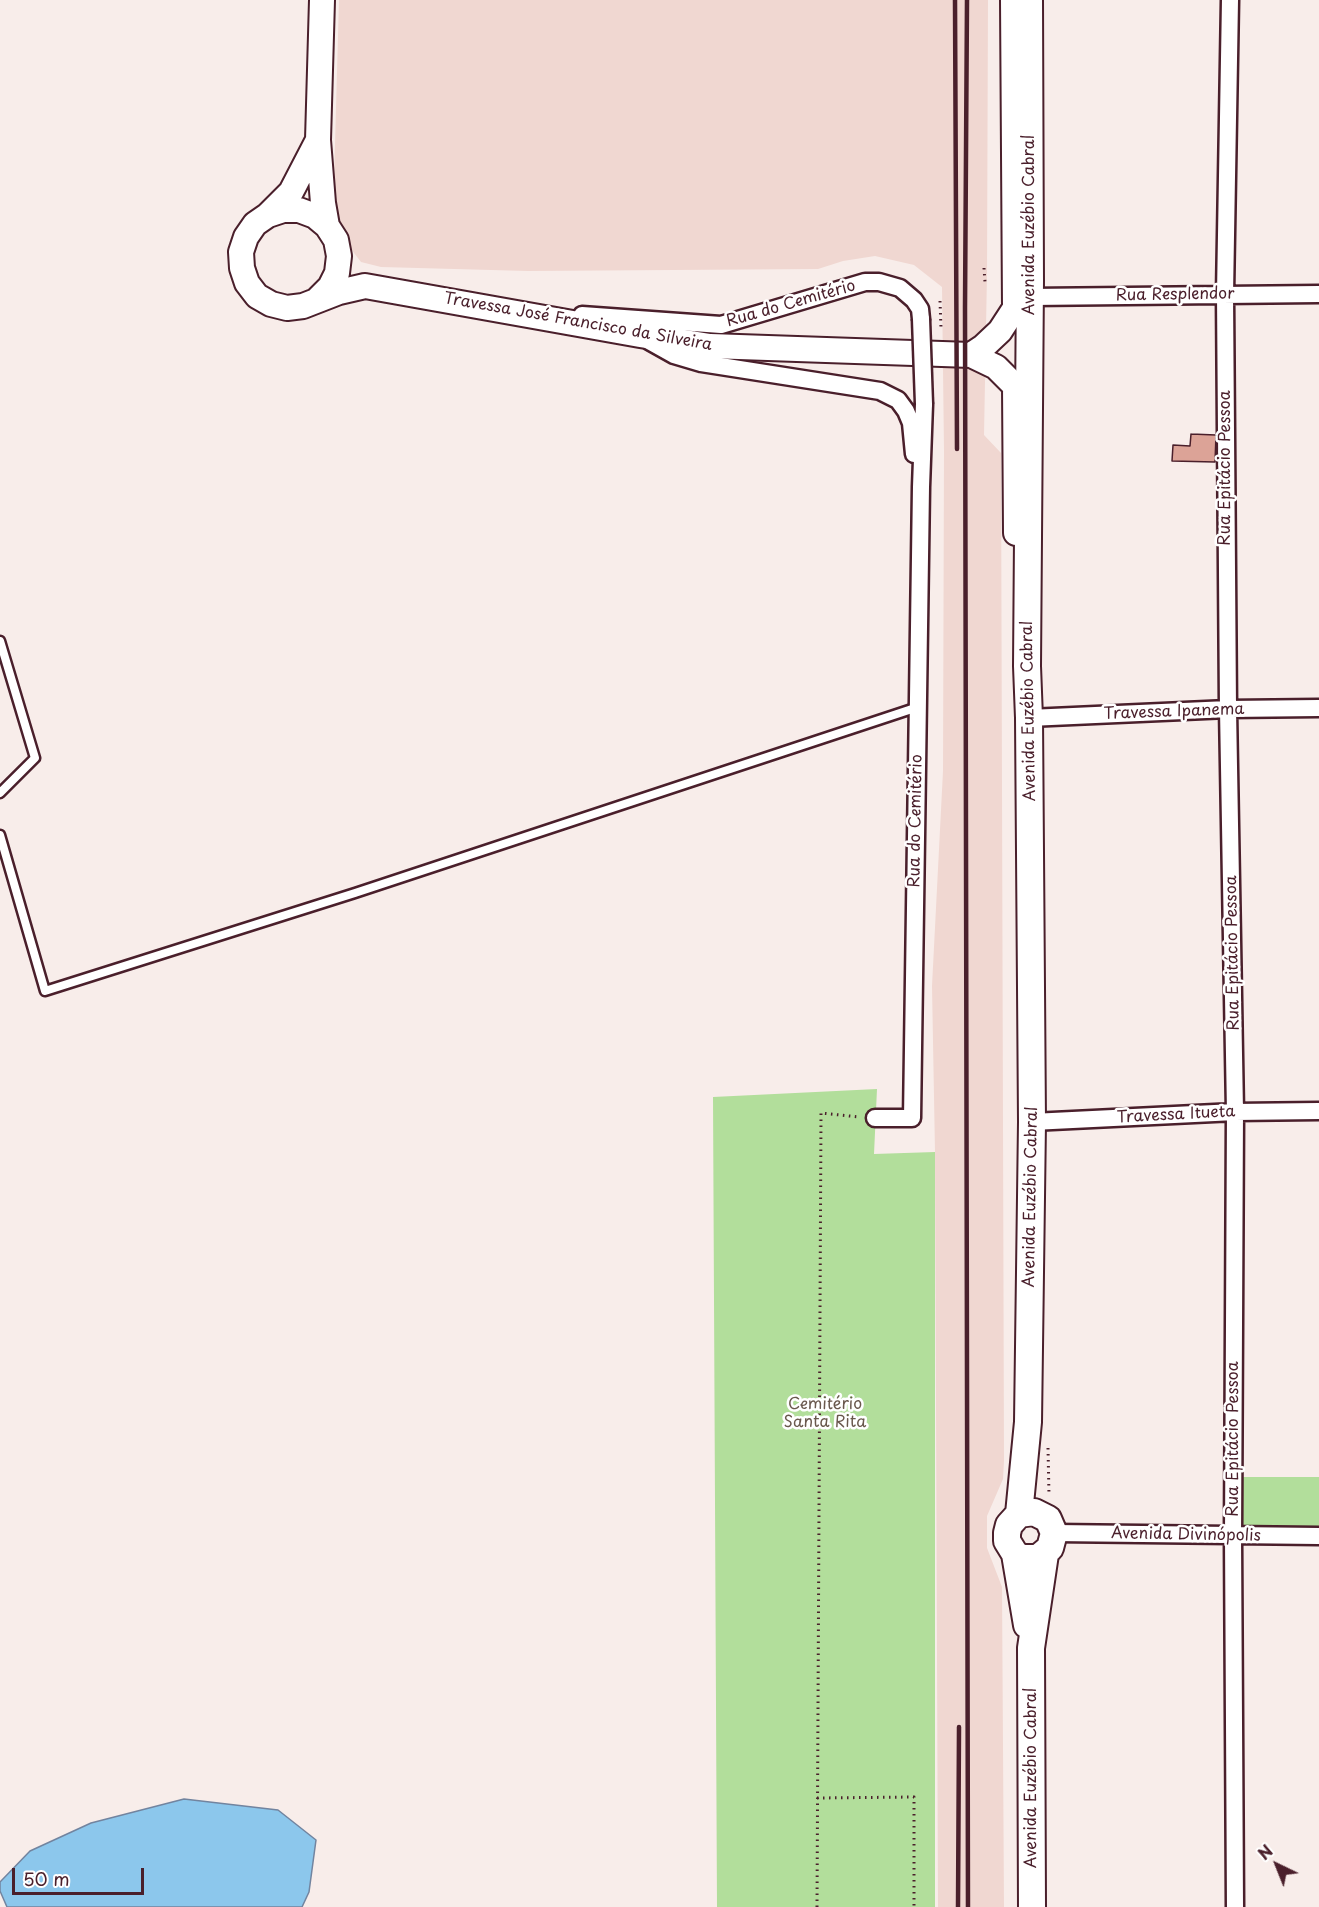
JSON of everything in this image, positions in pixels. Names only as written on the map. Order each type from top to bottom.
[{"type":"main road","name":"Avenida Euzébio Cabral","points":[[1029,0],[1030,297],[1027,666],[1032,1122],[1028,1422],[1040,1529],[1031,1648],[1032,1907]]},
{"type":"main road","name":"Avenida Euzébio Cabral","points":[[1031,1648],[1015,1554],[1007,1541],[1007,1533],[1013,1519],[1040,1529]]},
{"type":"main road","points":[[1015,1554],[1030,1559],[1040,1529]]},
{"type":"street","name":"Travessa José Francisco da Silveira","points":[[318,299],[330,287],[337,273],[339,256],[323,203],[318,140],[322,0]]},
{"type":"street","points":[[971,355],[1000,332],[1015,308],[1013,0]]},
{"type":"street","name":"Rua Epitácio Pessoa","points":[[1230,0],[1225,294],[1228,709],[1236,1112],[1233,1536],[1235,1907]]},
{"type":"street","name":"Travessa José Francisco da Silveira","points":[[318,140],[291,192],[255,224],[246,237],[241,252],[242,268],[247,283],[257,296],[271,304],[287,308],[303,306],[318,299],[366,286],[710,346],[971,355],[996,366],[1015,386],[1016,597],[1027,666]]},
{"type":"street","points":[[268,214],[283,210],[299,210],[315,216],[332,233]]},
{"type":"street","name":"Travessa José Francisco da Silveira","points":[[332,233],[352,271],[366,286]]},
{"type":"street","name":"Rua do Cemitério","points":[[534,316],[591,315],[721,325],[866,282],[879,282],[900,288],[914,300],[920,309],[924,404],[912,1118],[875,1118]]},
{"type":"street","name":"Rua Resplendor","points":[[1030,297],[1319,294]]},
{"type":"street","name":"Rua do Cemitério","points":[[640,335],[674,355],[701,363],[880,391],[898,400],[911,423],[914,459],[921,487]]},
{"type":"street","name":"Travessa Ipanema","points":[[1029,718],[1228,709],[1319,708]]},
{"type":"street","name":"Travessa Itueta","points":[[1032,1122],[1236,1112],[1319,1111]]},
{"type":"street","name":"Avenida Divinópolis","points":[[1040,1529],[1233,1536],[1319,1536]]},
{"type":"lane","points":[[0,642],[35,758],[0,793]]},
{"type":"lane","points":[[0,835],[45,991],[355,893],[918,707]]},
{"type":"path","points":[[984,268],[984,282]]},
{"type":"path","points":[[940,301],[941,328]]},
{"type":"path","points":[[817,1907],[820,1113],[875,1118]]},
{"type":"path","points":[[817,1798],[915,1797],[914,1907]]},
{"type":"shaded area","points":[[339,0],[988,0],[984,435],[1001,453],[1004,1461],[1003,1479],[987,1516],[987,1548],[1002,1587],[1004,1907],[938,1907],[935,1152],[932,986],[943,771],[942,287],[914,265],[875,256],[843,261],[818,269],[528,271],[381,267],[361,262],[338,232],[333,216]]},
{"type":"green space","name":"Cemitério Santa Rita","points":[[877,1089],[874,1154],[935,1152],[935,1907],[717,1907],[713,1097]]},
{"type":"green space","points":[[1238,1477],[1319,1477],[1319,1528],[1238,1529]]},
{"type":"water","points":[[184,1799],[278,1810],[316,1840],[309,1892],[302,1907],[7,1907],[0,1891],[0,1882],[30,1851],[91,1823]]},
{"type":"building","points":[[1191,434],[1216,435],[1215,462],[1172,461],[1173,445],[1190,446]]},
{"type":"railway","points":[[955,0],[957,449]]},
{"type":"railway","points":[[967,0],[965,307],[968,1907]]},
{"type":"railway","points":[[958,1907],[959,1727]]}]
